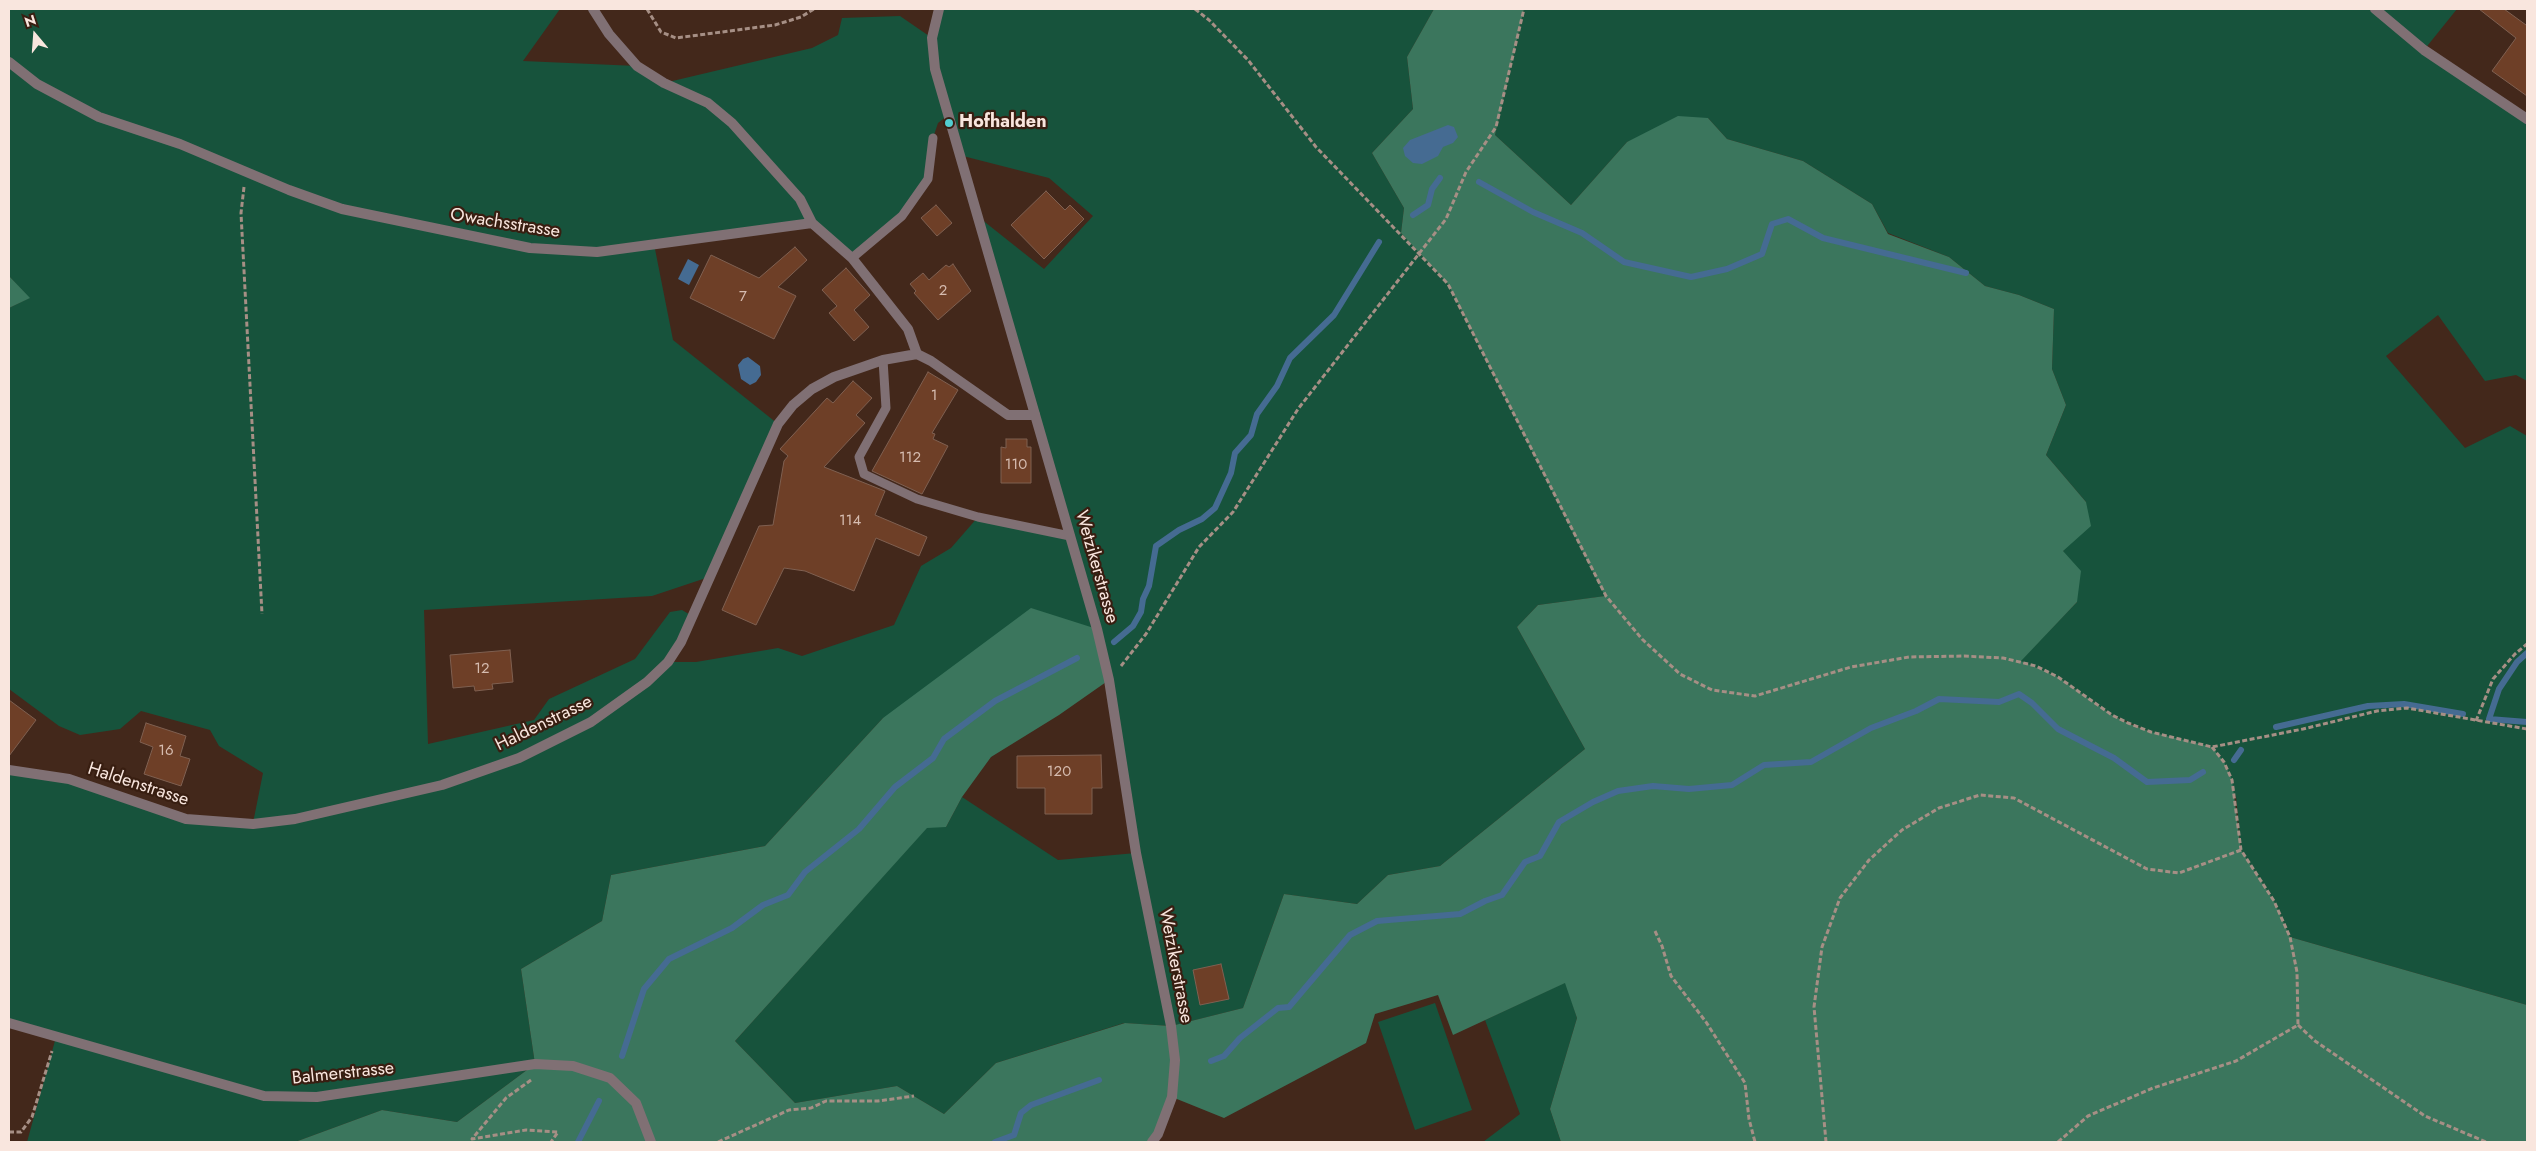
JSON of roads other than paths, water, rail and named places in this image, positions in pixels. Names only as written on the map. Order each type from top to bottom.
[{"type":"street","points":[[593,9],[609,34],[637,66],[664,84],[708,103],[732,123],[800,199],[812,223],[852,258],[908,329],[916,354],[931,361],[1008,415],[1035,415]]},
{"type":"street","name":"Wetzikerstrasse","points":[[939,9],[936,15],[932,38],[935,68],[1070,536],[1109,680],[1136,853],[1171,1026],[1175,1060],[1172,1097],[1158,1134],[1152,1142]]},
{"type":"street","points":[[2375,9],[2424,50],[2527,119]]},
{"type":"street","name":"Owachsstrasse","points":[[9,62],[37,84],[99,117],[180,144],[342,209],[530,248],[597,252],[812,223]]},
{"type":"street","name":"Haldenstrasse","points":[[9,770],[69,779],[186,819],[253,824],[295,819],[442,785],[519,758],[591,722],[647,682],[668,662],[681,642],[778,424],[793,405],[812,389],[834,377],[883,360],[916,354]]},
{"type":"street","name":"Balmerstrasse","points":[[9,1023],[264,1096],[316,1097],[535,1064],[573,1066],[610,1078],[636,1103],[651,1142]]},
{"type":"lane","points":[[852,258],[902,216],[928,179],[932,138]]},
{"type":"lane","points":[[883,360],[886,408],[859,458],[864,474],[917,499],[978,517],[1070,536]]},
{"type":"water","points":[[1448,125],[1454,127],[1458,137],[1453,143],[1443,147],[1438,156],[1422,164],[1413,163],[1405,156],[1403,148],[1410,140]]},
{"type":"water","points":[[688,259],[699,265],[689,285],[678,279]]},
{"type":"water","points":[[748,357],[760,366],[761,375],[756,382],[750,385],[741,379],[738,365],[743,359]]},
{"type":"waterway","points":[[1413,215],[1428,205],[1432,189],[1440,178]]},
{"type":"waterway","points":[[1479,182],[1533,212],[1582,233],[1624,262],[1691,277],[1727,269],[1762,254],[1772,224],[1788,219],[1823,238],[1966,273]]},
{"type":"waterway","points":[[1114,642],[1133,626],[1141,612],[1143,599],[1149,586],[1156,546],[1179,530],[1202,519],[1215,508],[1231,473],[1235,453],[1251,435],[1257,414],[1277,386],[1290,358],[1334,315],[1379,242]]},
{"type":"waterway","points":[[2527,653],[2517,662],[2499,689],[2489,719],[2527,722]]},
{"type":"waterway","points":[[622,1056],[644,989],[669,959],[732,928],[763,905],[788,895],[805,872],[859,829],[895,787],[933,758],[944,739],[995,701],[1077,658]]},
{"type":"waterway","points":[[1211,1061],[1224,1056],[1240,1038],[1278,1008],[1289,1007],[1350,935],[1377,921],[1460,914],[1485,901],[1502,895],[1525,862],[1540,856],[1559,822],[1593,802],[1618,791],[1653,786],[1689,789],[1732,785],[1764,765],[1811,762],[1871,728],[1916,711],[1939,699],[1999,702],[2019,694],[2032,703],[2058,729],[2114,758],[2147,782],[2190,780],[2203,772]]},
{"type":"waterway","points":[[2276,727],[2368,706],[2404,704],[2463,714]]},
{"type":"waterway","points":[[2234,760],[2241,750]]},
{"type":"waterway","points":[[995,1142],[1014,1135],[1021,1113],[1031,1105],[1099,1080]]},
{"type":"waterway","points":[[578,1142],[599,1101]]},
{"type":"place","name":"Hofhalden","points":[[949,123]]}]
